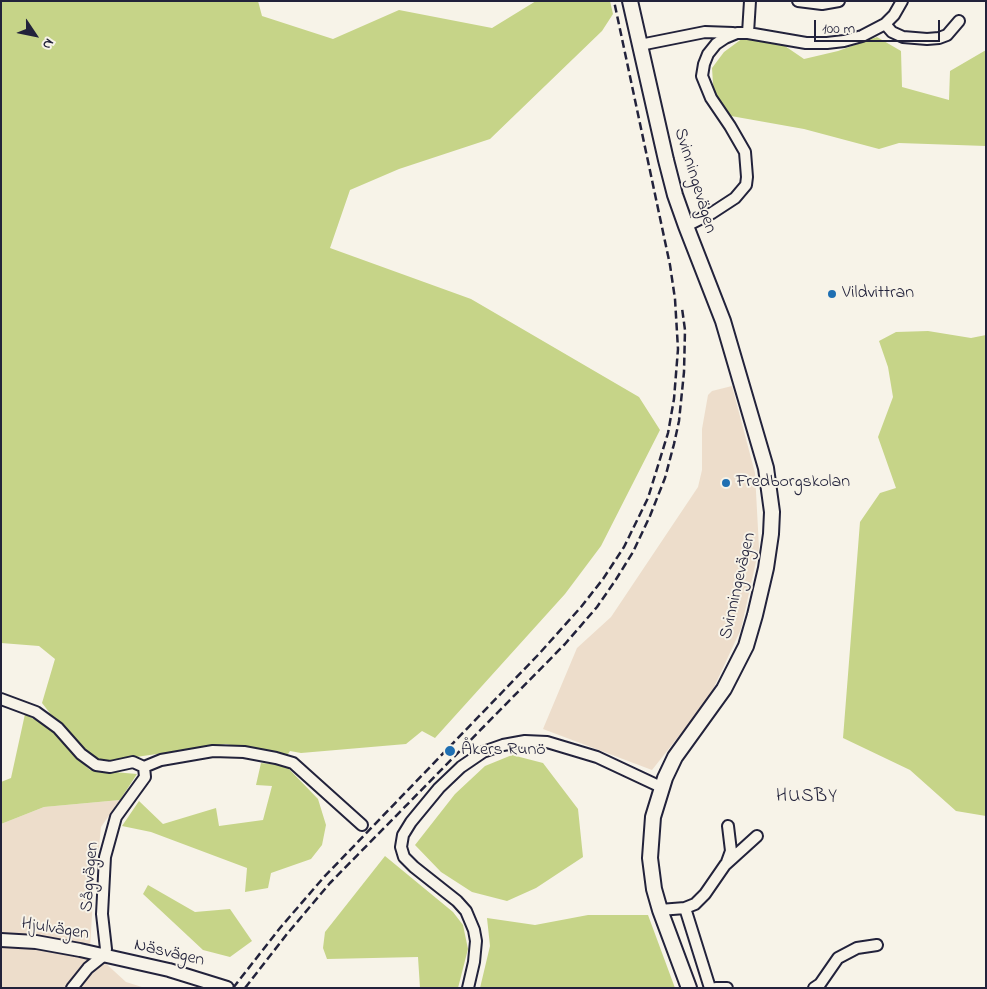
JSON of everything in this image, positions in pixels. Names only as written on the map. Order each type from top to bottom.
[{"type":"main road","name":"Svinningevägen","points":[[630,1],[666,160],[686,226],[723,321],[752,418],[767,475],[771,502],[772,522],[766,568],[746,646],[724,689],[675,757],[661,787],[653,817],[650,852],[652,878],[660,910],[689,988]]},
{"type":"street","points":[[748,33],[750,1]]},
{"type":"street","points":[[798,1],[822,4],[839,1]]},
{"type":"street","points":[[640,45],[705,32],[748,33],[806,42],[827,43],[844,41],[862,36],[885,24],[894,15],[902,1]]},
{"type":"street","points":[[885,24],[892,32],[903,37],[927,39],[947,35],[959,21]]},
{"type":"street","points":[[686,226],[712,213],[735,198],[746,185],[745,152],[711,98],[702,76],[708,54],[716,44],[737,33]]},
{"type":"street","points":[[1,699],[36,712],[58,728],[81,754],[96,765],[110,767],[133,762],[144,767],[161,760],[213,751],[244,752],[293,763],[362,825]]},
{"type":"street","points":[[468,988],[474,962],[476,941],[474,930],[466,911],[457,901],[414,867],[404,857],[401,847],[403,835],[411,822],[439,788],[461,767],[483,752],[503,745],[525,741],[548,742],[597,757],[661,787]]},
{"type":"street","name":"Sågvägen","points":[[102,956],[106,949],[102,914],[105,857],[116,817],[145,777],[144,767]]},
{"type":"street","points":[[660,910],[685,908],[695,904],[702,898],[730,857],[728,826]]},
{"type":"street","points":[[725,866],[757,836]]},
{"type":"street","points":[[685,908],[710,988]]},
{"type":"street","name":"Hjulvägen","points":[[1,940],[36,942],[102,956]]},
{"type":"street","points":[[814,988],[820,984],[838,958],[857,948],[877,945]]},
{"type":"street","points":[[72,988],[88,968],[102,956]]},
{"type":"street","name":"Näsvägen","points":[[102,956],[169,970],[227,988]]},
{"type":"street","points":[[716,988],[727,988]]},
{"type":"shaded area","points":[[732,386],[755,473],[759,548],[741,629],[709,698],[652,770],[543,729],[577,648],[611,617],[698,487],[702,470],[702,429],[708,395],[712,391]]},
{"type":"shaded area","points":[[120,800],[101,827],[99,847],[93,863],[94,881],[90,949],[126,982],[145,988],[1,988],[1,824],[44,807]]},
{"type":"green space","points":[[1,1],[258,1],[262,16],[333,39],[399,10],[492,28],[536,1],[610,1],[613,14],[602,31],[490,139],[399,169],[350,190],[330,248],[471,299],[639,397],[660,430],[601,546],[565,594],[435,738],[422,731],[406,744],[301,753],[290,751],[286,757],[226,744],[108,763],[90,756],[56,721],[42,703],[55,659],[39,646],[1,643]]},
{"type":"green space","points":[[877,37],[901,51],[902,87],[949,100],[950,71],[986,50],[986,146],[899,143],[879,149],[804,129],[731,116],[714,99],[712,68],[724,52],[743,38],[782,44],[804,59],[838,51]]},
{"type":"green space","points":[[928,331],[971,338],[986,335],[986,816],[956,811],[910,770],[843,738],[860,522],[880,493],[896,488],[878,437],[893,397],[888,367],[879,341],[896,332]]},
{"type":"green space","points":[[25,714],[56,732],[69,750],[90,770],[137,774],[120,800],[44,807],[1,824],[1,782],[11,778]]},
{"type":"green space","points":[[512,755],[543,763],[578,809],[583,857],[536,888],[507,901],[472,892],[441,872],[415,845],[455,794],[485,766]]},
{"type":"green space","points":[[261,763],[286,766],[318,799],[326,825],[322,845],[311,859],[271,873],[268,888],[245,892],[247,868],[151,832],[122,826],[139,801],[163,824],[216,808],[219,826],[263,820],[272,786],[256,785]]},
{"type":"green space","points":[[385,856],[453,912],[463,925],[468,949],[458,988],[420,988],[418,957],[327,959],[323,948],[325,932]]},
{"type":"green space","points":[[148,885],[195,912],[230,909],[252,941],[230,957],[203,950],[143,894]]},
{"type":"green space","points":[[588,915],[648,915],[675,988],[480,988],[490,946],[487,918],[535,925]]},
{"type":"railway","points":[[233,988],[280,928],[324,877],[538,655],[581,607],[603,579],[624,547],[648,498],[668,433],[674,399],[678,349],[675,299],[670,265],[614,1]]},
{"type":"railway","points":[[245,988],[330,883],[565,644],[597,607],[615,581],[633,552],[650,516],[665,478],[674,444],[679,421],[684,372],[685,330],[682,308]]},
{"type":"place","name":"Vildvittran","points":[[832,294]]},
{"type":"place","name":"Fredborgskolan","points":[[726,483]]},
{"type":"place","name":"Åkers Runö","points":[[450,751]]},
{"type":"district","name":"HUSBY","points":[[807,798]]}]
